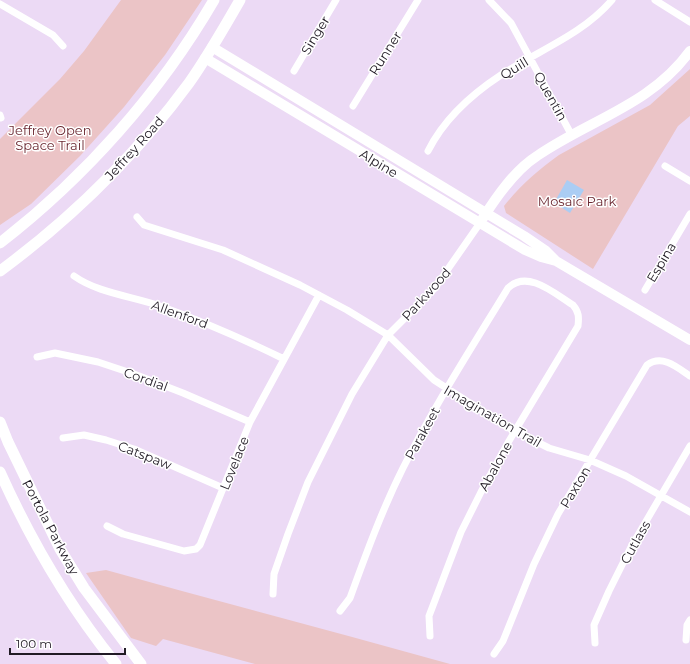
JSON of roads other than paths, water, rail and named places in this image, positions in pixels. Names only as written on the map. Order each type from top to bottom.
[{"type":"main road","name":"Jeffrey Road","points":[[0,243],[51,202],[77,177],[131,116],[177,58],[214,0]]},
{"type":"main road","name":"Jeffrey Road","points":[[0,271],[66,218],[121,164],[169,108],[205,58],[240,0]]},
{"type":"main road","name":"Portola Parkway","points":[[0,422],[8,442],[60,549],[84,588],[141,664]]},
{"type":"main road","name":"Portola Parkway","points":[[0,472],[44,560],[72,604],[116,664]]},
{"type":"street","name":"Singer","points":[[294,71],[336,0]]},
{"type":"street","name":"Runner","points":[[353,106],[418,0]]},
{"type":"street","name":"Quentin","points":[[489,0],[511,23],[571,134]]},
{"type":"street","name":"Quill","points":[[428,151],[449,119],[472,97],[501,75],[584,26],[604,10],[612,0]]},
{"type":"street","points":[[655,0],[690,22]]},
{"type":"street","points":[[0,4],[53,35],[63,46]]},
{"type":"street","name":"Alpine","points":[[212,46],[546,251],[556,261],[690,340]]},
{"type":"street","name":"Parkwood","points":[[273,594],[274,574],[308,482],[352,394],[388,335],[434,289],[486,214],[515,176],[535,157],[571,134],[622,110],[644,95],[668,76],[690,51]]},
{"type":"street","name":"Alpine","points":[[205,58],[526,250],[541,257],[556,261]]},
{"type":"street","points":[[665,166],[690,180]]},
{"type":"street","name":"Espina","points":[[645,290],[690,214]]},
{"type":"street","name":"Imagination Trail","points":[[137,217],[144,225],[223,250],[319,295],[388,335],[434,380],[515,431],[549,448],[590,460],[626,476],[690,512]]},
{"type":"street","name":"Allenford","points":[[74,276],[87,286],[131,297],[195,318],[284,359]]},
{"type":"street","name":"Parakeet","points":[[340,611],[350,598],[386,504],[403,468],[446,388],[508,288],[513,283],[527,280],[554,293]]},
{"type":"street","name":"Abalone","points":[[430,636],[429,616],[461,532],[481,492],[515,431],[578,326],[578,310],[554,293]]},
{"type":"street","name":"Lovelace","points":[[107,526],[123,534],[184,552],[196,549],[203,540],[250,422],[319,295]]},
{"type":"street","name":"Cordial","points":[[37,357],[55,353],[105,365],[182,393],[250,422]]},
{"type":"street","name":"Paxton","points":[[494,654],[503,641],[534,564],[555,522],[647,365],[653,361],[666,361],[689,375]]},
{"type":"street","name":"Catspaw","points":[[63,438],[84,435],[106,440],[134,449],[223,488]]},
{"type":"street","name":"Cutlass","points":[[595,643],[594,625],[606,598],[631,547],[690,446]]},
{"type":"street","points":[[686,640],[687,625],[690,620]]},
{"type":"water","points":[[567,180],[584,190],[570,213],[554,203]]},
{"type":"park label","name":"Jeffrey Open Space Trail","points":[[50,138]]},
{"type":"park label","name":"Mosaic Park","points":[[577,201]]}]
